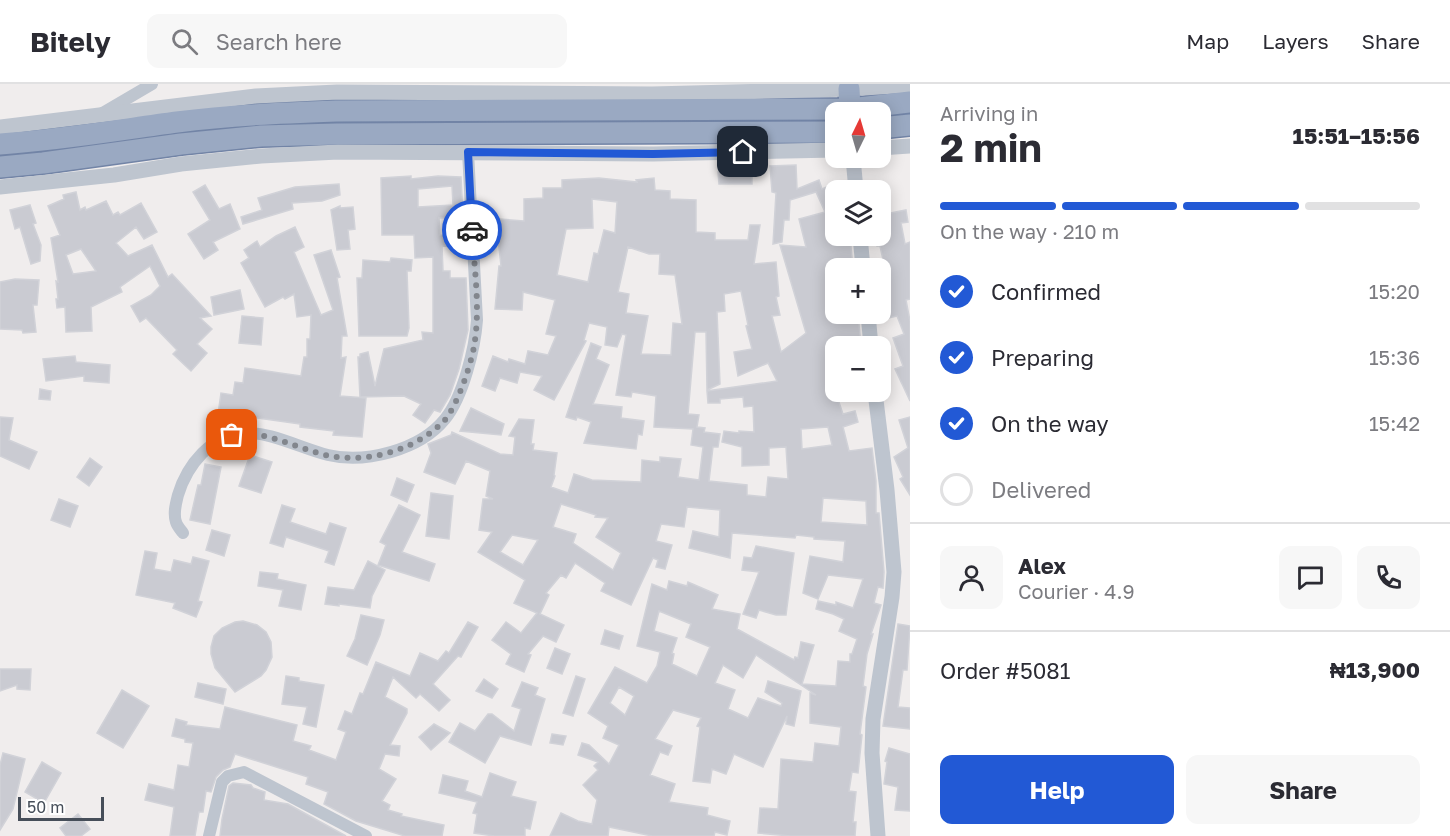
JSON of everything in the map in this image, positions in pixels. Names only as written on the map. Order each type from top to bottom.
[{"type":"highway","points":[[0,144],[260,114],[850,99],[910,102]]},
{"type":"highway","points":[[891,127],[910,125]]},
{"type":"highway","points":[[1,183],[66,161],[181,144],[261,136],[825,132]]},
{"type":"street","points":[[100,115],[152,84]]},
{"type":"street","points":[[0,127],[298,89],[337,92],[688,88],[850,99],[910,85]]},
{"type":"street","points":[[891,147],[910,146]]},
{"type":"street","points":[[1,183],[114,175],[181,164],[261,156],[338,152],[653,154],[825,150]]},
{"type":"street","points":[[183,533],[176,523],[175,512],[185,475],[200,454],[232,435],[253,433],[331,456],[356,458],[377,456],[402,449],[435,429],[445,419],[455,404],[475,342],[477,320],[468,152]]},
{"type":"street","points":[[876,402],[894,572],[873,719],[872,753],[878,836]]},
{"type":"street","points":[[209,836],[222,782],[228,776],[244,772],[366,836]]},
{"type":"building","points":[[796,165],[797,189],[819,180],[822,189],[825,188],[825,212],[816,192],[790,200],[789,220],[784,220],[782,242],[773,244],[776,193],[772,192],[770,166]]},
{"type":"building","points":[[718,172],[752,172],[752,184],[719,184]]},
{"type":"building","points":[[461,177],[463,217],[439,218],[440,235],[464,236],[465,247],[442,246],[443,271],[450,271],[450,278],[466,278],[468,330],[450,395],[440,412],[434,410],[425,423],[413,415],[421,404],[404,396],[360,397],[358,357],[360,354],[368,352],[375,386],[384,349],[423,340],[422,332],[433,333],[433,257],[415,258],[414,235],[382,235],[381,178]],"holes":[[[452,186],[453,205],[418,207],[418,189]]]},
{"type":"building","points":[[599,178],[637,182],[636,180],[654,178],[655,190],[670,191],[670,199],[696,200],[696,232],[715,233],[715,240],[748,240],[750,225],[760,225],[754,264],[776,262],[779,296],[776,297],[780,315],[772,316],[781,352],[806,333],[780,245],[806,247],[799,219],[825,212],[825,246],[851,246],[852,258],[825,258],[825,324],[859,324],[860,336],[825,336],[825,402],[839,402],[843,414],[855,411],[858,422],[843,427],[849,451],[872,448],[876,481],[876,513],[879,513],[884,572],[883,588],[878,587],[874,603],[881,605],[867,654],[858,773],[852,772],[849,791],[856,792],[853,822],[856,822],[855,836],[790,836],[758,833],[760,808],[778,809],[781,759],[813,762],[815,743],[839,746],[841,727],[810,723],[810,693],[816,695],[756,655],[743,678],[723,665],[715,683],[735,690],[728,709],[748,718],[758,698],[781,706],[782,703],[765,692],[768,681],[801,691],[794,726],[786,724],[787,716],[763,767],[734,754],[726,774],[712,769],[710,783],[693,781],[700,727],[697,726],[701,718],[673,710],[655,739],[672,746],[668,755],[660,752],[650,775],[675,784],[669,802],[708,808],[707,815],[730,821],[727,835],[715,832],[714,836],[652,836],[609,827],[608,836],[550,836],[561,813],[578,821],[592,824],[597,800],[583,785],[598,770],[594,766],[598,762],[578,755],[582,743],[589,745],[609,764],[619,745],[603,738],[608,726],[588,713],[615,667],[647,683],[657,666],[660,652],[637,646],[652,584],[667,590],[669,581],[687,586],[688,582],[718,595],[712,609],[740,614],[737,629],[794,660],[795,657],[798,658],[801,642],[814,645],[802,684],[836,686],[838,661],[850,662],[850,654],[852,654],[857,639],[839,631],[844,619],[816,609],[818,601],[836,605],[836,602],[853,608],[863,579],[828,575],[818,599],[803,593],[810,556],[843,562],[845,541],[796,535],[795,538],[732,533],[730,558],[689,548],[693,531],[719,537],[720,510],[687,507],[684,527],[661,524],[656,541],[672,545],[665,569],[656,567],[658,560],[653,558],[631,605],[601,591],[605,583],[575,563],[566,578],[561,575],[546,593],[549,595],[540,614],[564,625],[556,642],[543,636],[528,654],[531,655],[524,672],[506,664],[511,654],[492,640],[506,622],[521,633],[537,613],[514,603],[525,580],[478,552],[492,532],[479,530],[483,499],[493,499],[486,496],[490,471],[466,461],[455,484],[424,472],[431,453],[428,444],[451,435],[452,432],[500,454],[513,455],[515,437],[509,436],[519,419],[534,420],[531,444],[534,444],[533,450],[557,453],[555,476],[551,487],[568,493],[574,474],[592,480],[641,482],[642,460],[660,462],[660,457],[681,459],[678,477],[699,480],[703,447],[691,445],[693,429],[654,427],[656,396],[632,392],[631,397],[616,395],[626,335],[622,334],[617,347],[605,345],[607,327],[589,323],[584,340],[586,341],[554,400],[534,390],[542,376],[520,372],[517,383],[500,378],[495,391],[482,386],[493,356],[508,362],[509,359],[525,364],[528,351],[548,355],[556,336],[546,334],[555,300],[523,292],[522,310],[495,309],[499,266],[501,266],[498,238],[500,219],[524,221],[524,199],[543,198],[543,188],[562,188],[562,180]],"holes":[[[592,199],[617,202],[615,233],[604,230],[598,254],[594,253],[588,282],[557,275],[566,229],[593,228]],[[628,247],[649,254],[660,254],[659,274],[675,275],[682,324],[673,323],[671,355],[641,354],[648,316],[626,313],[629,294],[618,292]],[[741,291],[748,325],[746,326],[752,349],[734,352],[738,376],[768,363],[777,381],[707,391],[708,403],[720,403],[720,399],[743,397],[744,407],[753,406],[754,432],[724,431],[722,442],[742,447],[742,466],[769,465],[769,448],[786,447],[788,479],[768,477],[766,497],[747,495],[747,485],[709,481],[713,447],[718,447],[720,434],[704,432],[705,428],[697,427],[699,415],[688,414],[695,332],[706,332],[707,390],[720,384],[717,312],[725,311],[724,294]],[[828,427],[832,445],[802,449],[801,429]],[[823,498],[866,501],[867,525],[821,522]],[[561,504],[596,515],[595,517],[608,518],[596,537],[621,553],[613,570],[573,543],[576,534],[553,527]],[[512,535],[538,540],[523,565],[500,552]],[[659,611],[691,624],[686,637],[710,647],[697,676],[672,664],[674,654],[672,653],[677,638],[654,631]],[[619,687],[634,696],[625,715],[610,703]]]},
{"type":"building","points":[[339,184],[340,195],[322,201],[292,203],[293,209],[243,224],[241,217],[262,210],[258,198],[295,187]]},
{"type":"building","points":[[205,185],[219,209],[230,204],[240,229],[213,242],[218,250],[204,259],[188,234],[210,220],[193,192]]},
{"type":"building","points":[[76,192],[80,210],[85,207],[86,210],[106,201],[113,215],[118,212],[120,215],[141,203],[157,232],[144,239],[136,227],[116,243],[128,256],[152,245],[168,277],[172,274],[211,316],[200,318],[212,329],[197,344],[207,353],[191,371],[173,354],[177,350],[146,318],[140,322],[131,306],[151,295],[160,286],[150,266],[120,287],[122,292],[91,307],[92,331],[66,332],[65,307],[57,308],[56,281],[58,282],[51,238],[60,235],[48,206],[64,199],[63,195]],"holes":[[[81,249],[96,271],[73,274],[66,255]]]},
{"type":"building","points":[[30,205],[36,223],[33,224],[41,245],[40,261],[31,264],[20,227],[15,229],[10,210]]},
{"type":"building","points":[[340,206],[340,208],[353,207],[355,229],[348,230],[350,249],[337,250],[331,210]]},
{"type":"building","points":[[906,210],[908,222],[901,223],[905,244],[910,242],[910,299],[906,300],[910,321],[910,401],[895,369],[903,366],[893,338],[904,334],[897,316],[891,317],[891,258],[883,258],[880,246],[891,246],[891,213]]},
{"type":"building","points":[[295,227],[304,247],[294,252],[321,315],[333,310],[314,255],[331,250],[340,277],[337,278],[347,336],[342,336],[341,358],[346,357],[340,396],[366,398],[362,437],[333,435],[334,431],[300,427],[300,424],[230,414],[226,429],[216,428],[221,393],[233,395],[235,382],[243,383],[245,368],[301,376],[304,357],[307,357],[307,339],[310,339],[311,315],[297,317],[294,294],[265,307],[241,263],[249,258],[244,250],[257,241],[260,247]]},
{"type":"building","points":[[391,258],[412,260],[411,271],[407,271],[409,328],[407,336],[359,336],[357,278],[362,278],[363,260],[390,262]]},
{"type":"building","points":[[15,279],[39,280],[37,305],[33,305],[36,332],[23,333],[22,330],[0,329],[0,282]]},
{"type":"building","points":[[240,290],[244,309],[214,315],[211,297]]},
{"type":"building","points":[[242,316],[263,318],[261,345],[239,343]]},
{"type":"building","points":[[591,343],[601,347],[596,359],[609,365],[593,404],[622,407],[621,418],[644,421],[642,435],[638,434],[636,449],[584,443],[591,422],[577,417],[576,420],[566,417]]},
{"type":"building","points":[[75,356],[76,362],[110,365],[109,383],[84,381],[84,376],[46,381],[43,359]]},
{"type":"building","points":[[40,389],[51,391],[50,400],[39,399]]},
{"type":"building","points":[[471,408],[504,424],[501,435],[460,431]]},
{"type":"building","points":[[0,417],[13,418],[9,440],[37,452],[29,469],[0,456]]},
{"type":"building","points":[[910,417],[910,495],[900,479],[903,477],[894,457],[908,448],[899,420]]},
{"type":"building","points":[[250,455],[272,462],[261,493],[239,486]]},
{"type":"building","points":[[90,458],[102,467],[89,486],[77,477]]},
{"type":"building","points":[[205,464],[221,467],[210,524],[190,520]]},
{"type":"building","points":[[397,478],[414,485],[407,502],[391,495]]},
{"type":"building","points":[[431,493],[453,496],[449,539],[426,536]]},
{"type":"building","points":[[59,499],[78,506],[70,527],[51,520]]},
{"type":"building","points":[[282,505],[295,509],[290,522],[326,534],[330,523],[346,528],[334,565],[325,562],[329,551],[286,537],[283,547],[270,543]]},
{"type":"building","points":[[399,505],[420,515],[402,552],[435,564],[429,581],[378,565],[386,545],[380,542]]},
{"type":"building","points":[[212,530],[230,535],[224,556],[206,550]]},
{"type":"building","points":[[756,546],[794,553],[786,615],[776,615],[759,610],[756,618],[743,614],[759,572],[742,570],[744,557],[752,558]]},
{"type":"building","points":[[145,551],[157,553],[154,569],[171,572],[174,560],[191,564],[193,557],[209,561],[198,601],[202,602],[196,617],[173,608],[175,603],[136,595]]},
{"type":"building","points":[[368,561],[385,570],[372,596],[370,608],[325,604],[328,587],[354,590]]},
{"type":"building","points":[[260,572],[278,574],[277,579],[306,585],[301,610],[279,606],[283,590],[258,586]]},
{"type":"building","points":[[361,615],[384,620],[367,665],[347,656],[355,639]]},
{"type":"building","points":[[243,621],[257,625],[266,632],[271,642],[272,657],[261,676],[235,692],[215,668],[211,647],[214,636],[222,628]]},
{"type":"building","points":[[468,622],[478,627],[461,657],[458,656],[433,684],[450,700],[439,711],[420,694],[416,698],[393,677],[385,697],[407,709],[407,713],[390,745],[400,746],[399,756],[385,754],[379,769],[396,779],[382,801],[390,805],[388,810],[402,814],[401,816],[444,825],[442,836],[405,836],[356,821],[324,804],[328,792],[306,784],[308,777],[235,754],[230,767],[216,777],[211,792],[206,791],[203,812],[199,812],[195,836],[170,836],[174,807],[145,800],[149,784],[174,790],[178,765],[189,767],[193,743],[172,736],[176,719],[187,722],[186,725],[220,729],[225,707],[297,725],[293,741],[311,746],[309,750],[336,760],[346,732],[338,729],[345,711],[352,714],[376,662],[410,676],[420,653],[438,661],[446,651],[449,653]]},
{"type":"building","points":[[898,624],[910,626],[907,670],[903,670],[898,707],[910,708],[910,729],[883,726]]},
{"type":"building","points":[[605,630],[623,636],[619,649],[601,644]]},
{"type":"building","points":[[555,648],[570,654],[562,674],[547,668]]},
{"type":"building","points":[[0,669],[31,669],[30,690],[17,689],[17,685],[0,691]]},
{"type":"building","points":[[286,676],[299,678],[299,681],[324,685],[316,727],[303,724],[307,707],[282,704]]},
{"type":"building","points":[[576,676],[585,679],[573,716],[563,713]]},
{"type":"building","points":[[484,679],[498,689],[492,698],[476,691]]},
{"type":"building","points":[[522,682],[538,688],[535,695],[545,699],[531,745],[500,736],[485,763],[449,742],[460,723],[475,731],[488,714],[492,714],[514,731],[521,709],[512,706]]},
{"type":"building","points":[[198,683],[226,689],[223,704],[195,697]]},
{"type":"building","points":[[122,690],[149,706],[123,748],[97,733]]},
{"type":"building","points":[[434,724],[450,733],[431,750],[419,737]]},
{"type":"building","points":[[552,734],[566,736],[563,745],[550,743]]},
{"type":"building","points":[[889,748],[910,754],[910,811],[895,810],[898,787],[884,784],[887,762],[885,761]]},
{"type":"building","points":[[3,753],[25,759],[13,809],[0,830],[0,765]]},
{"type":"building","points":[[42,762],[61,773],[44,803],[25,792]]},
{"type":"building","points":[[490,773],[516,782],[511,796],[536,802],[530,829],[525,828],[525,836],[494,836],[474,833],[477,814],[473,813],[477,802],[439,793],[443,775],[468,781],[465,791],[482,797]]},
{"type":"building","points":[[233,783],[251,785],[265,792],[264,800],[288,804],[346,836],[220,836],[229,786]]},
{"type":"building","points":[[78,814],[90,829],[81,836],[66,836],[60,828]]},
{"type":"way so far","points":[[232,435],[253,433],[331,456],[356,458],[377,456],[402,449],[435,429],[455,404],[475,342],[477,320],[472,230]]},
{"type":"route","points":[[472,230],[468,152],[653,154],[743,152]]}]
